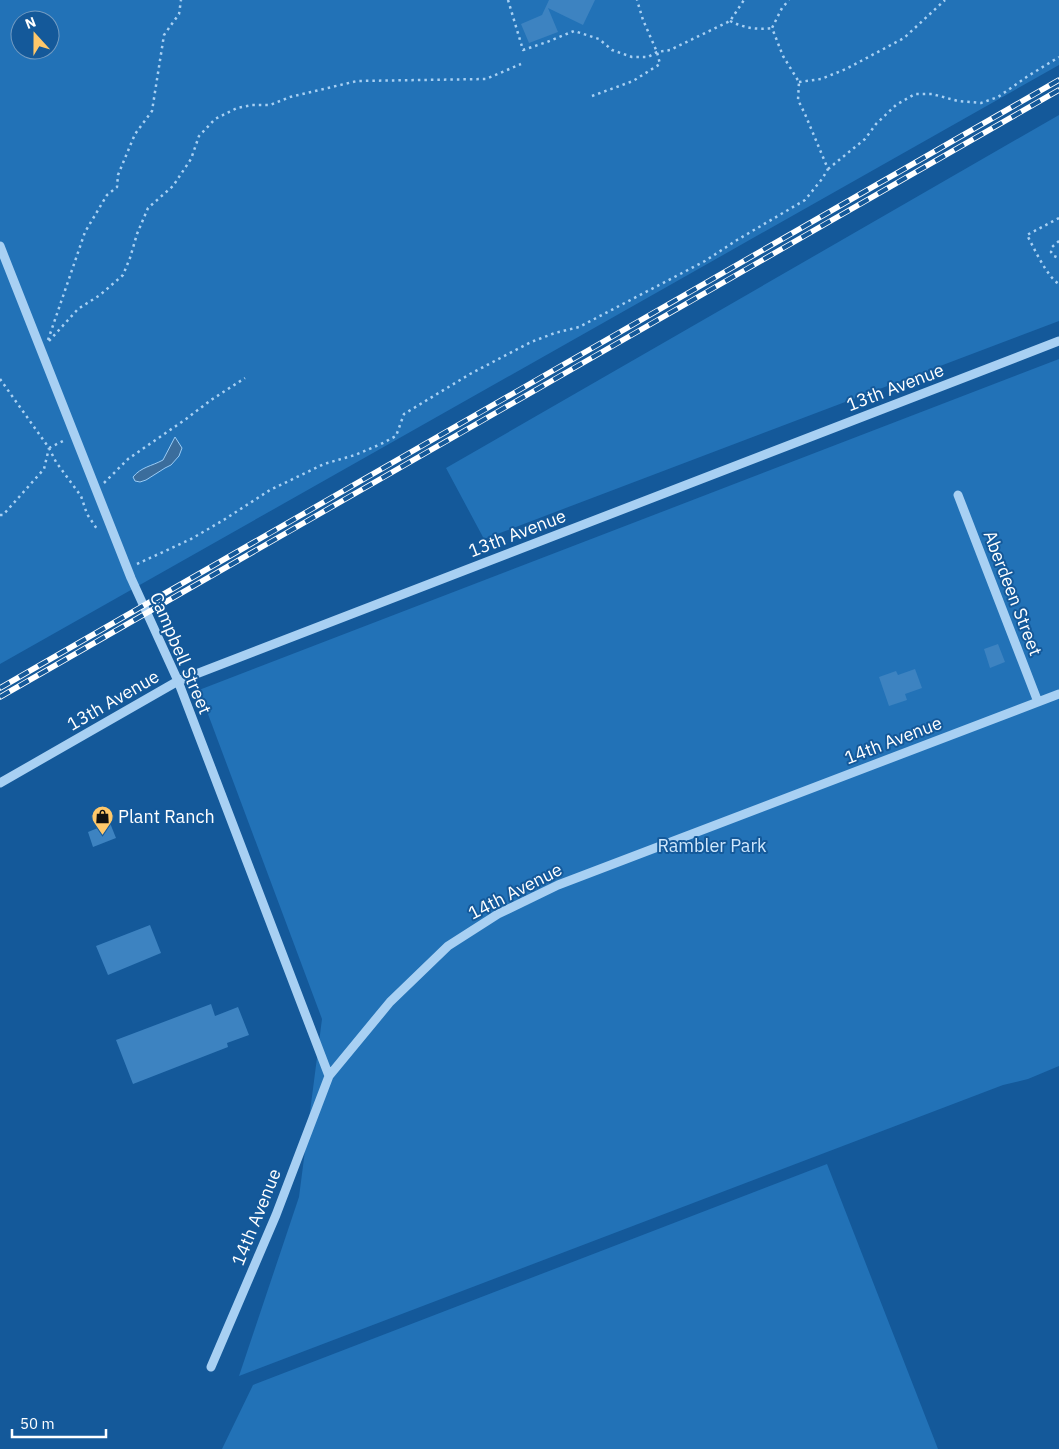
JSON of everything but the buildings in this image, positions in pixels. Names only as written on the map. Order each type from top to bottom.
[{"type":"street","name":"Campbell Street","points":[[0,246],[131,578],[178,681],[329,1076]]},
{"type":"street","name":"13th Avenue","points":[[0,783],[178,681],[1059,341]]},
{"type":"street","name":"Aberdeen Street","points":[[958,495],[1038,702]]},
{"type":"street","name":"14th Avenue","points":[[211,1368],[276,1215],[329,1076],[390,1002],[448,946],[498,914],[558,885],[1059,694]]},
{"type":"path","points":[[181,0],[179,14],[164,35],[152,111],[135,134],[118,175],[117,187],[107,195],[85,232],[47,344],[60,327],[78,309],[100,295],[123,275],[148,208],[173,186],[191,159],[199,136],[215,119],[237,108],[252,105],[270,105],[290,97],[357,81],[486,79],[521,64]]},
{"type":"path","points":[[508,0],[523,50],[574,31],[599,39],[612,50],[632,57],[648,57],[657,52],[670,50],[730,21],[744,0]]},
{"type":"path","points":[[592,96],[633,81],[660,64],[637,0]]},
{"type":"path","points":[[789,0],[782,8],[772,28],[784,56],[799,82],[798,100],[828,169]]},
{"type":"path","points":[[799,82],[821,79],[846,69],[904,38],[945,0]]},
{"type":"path","points":[[730,21],[741,27],[759,30],[772,28]]},
{"type":"path","points":[[132,566],[222,521],[270,490],[324,464],[355,455],[396,436],[404,414],[470,374],[531,342],[579,327],[705,261],[805,200],[828,169],[865,139],[876,124],[896,105],[915,94],[932,94],[958,101],[981,103],[998,97],[1028,76],[1059,58]]},
{"type":"path","points":[[1059,218],[1027,235],[1048,272],[1056,283],[1059,284]]},
{"type":"path","points":[[1059,241],[1052,247],[1051,252],[1059,258]]},
{"type":"path","points":[[104,484],[128,459],[245,378]]},
{"type":"path","points":[[0,379],[81,496],[87,514],[97,529]]},
{"type":"path","points":[[0,515],[3,515],[44,469],[49,448]]},
{"type":"green space","points":[[0,0],[1059,0],[1059,65],[0,664]]},
{"type":"green space","points":[[1059,115],[1059,321],[484,539],[446,468]]},
{"type":"green space","name":"Rambler Park","points":[[1059,359],[1059,1066],[1028,1079],[1003,1085],[239,1376],[299,1197],[322,1019],[199,690]]},
{"type":"green space","points":[[827,1164],[938,1449],[222,1449],[253,1385]]},
{"type":"shaded area","points":[[175,437],[182,448],[179,456],[171,465],[146,480],[135,481],[133,477],[140,471],[163,460]]},
{"type":"railway","points":[[0,688],[1059,80]]},
{"type":"railway","points":[[0,697],[1059,90]]},
{"type":"place","name":"Plant Ranch","points":[[102,835]]}]
